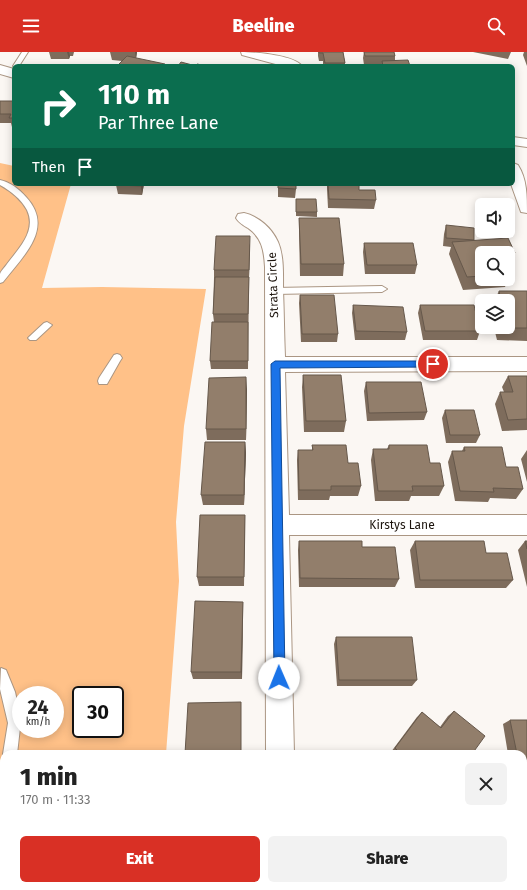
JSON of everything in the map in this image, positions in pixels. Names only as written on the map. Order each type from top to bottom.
[{"type":"street","points":[[247,52],[291,64]]},
{"type":"street","points":[[515,141],[527,142]]},
{"type":"street","points":[[515,174],[527,208]]},
{"type":"street","name":"Strata Circle","points":[[244,218],[260,228],[271,242],[274,267],[280,750]]},
{"type":"street","points":[[275,364],[527,364]]},
{"type":"street","name":"Kirstys Lane","points":[[277,525],[527,525]]},
{"type":"lane","points":[[16,64],[25,52]]},
{"type":"lane","points":[[0,182],[12,187],[25,201],[33,216],[34,229],[0,280]]},
{"type":"lane","points":[[274,291],[382,290]]},
{"type":"lane","points":[[33,338],[47,325]]},
{"type":"lane","points":[[103,381],[117,358]]},
{"type":"lane","points":[[1,675],[8,692],[15,723],[11,750]]},
{"type":"shaded area","points":[[0,163],[12,166],[12,186],[70,186],[42,288],[102,287],[206,289],[184,426],[176,522],[179,581],[166,750],[0,750]]},
{"type":"building","points":[[319,52],[343,52],[345,63],[325,63],[323,53]]},
{"type":"building","points":[[364,52],[394,52],[395,56],[365,56]]},
{"type":"building","points":[[127,56],[165,64],[119,64]]},
{"type":"building","points":[[408,60],[409,64],[383,64],[382,61]]},
{"type":"building","points":[[0,101],[12,101],[12,118],[9,118],[11,114],[0,114]]},
{"type":"building","points":[[278,186],[296,186],[296,189],[278,188]]},
{"type":"building","points":[[328,186],[359,186],[359,190],[375,190],[376,200],[329,199]]},
{"type":"building","points":[[296,199],[316,199],[317,212],[296,212]]},
{"type":"building","points":[[299,218],[339,218],[344,264],[301,264]]},
{"type":"building","points":[[446,225],[474,228],[474,240],[446,238]]},
{"type":"building","points":[[216,236],[250,236],[249,270],[214,270]]},
{"type":"building","points":[[508,238],[512,246],[475,246],[475,276],[467,277],[452,242]]},
{"type":"building","points":[[364,243],[413,243],[417,265],[367,265]]},
{"type":"building","points":[[215,277],[249,277],[248,314],[213,314]]},
{"type":"building","points":[[499,291],[527,291],[527,328],[515,328],[515,294],[500,294]]},
{"type":"building","points":[[300,295],[334,295],[338,334],[302,334]]},
{"type":"building","points":[[353,305],[403,307],[407,332],[356,331]]},
{"type":"building","points":[[420,305],[474,305],[475,331],[425,331]]},
{"type":"building","points":[[212,322],[248,322],[248,361],[210,361]]},
{"type":"building","points":[[303,375],[341,375],[346,421],[306,421]]},
{"type":"building","points":[[508,376],[527,376],[527,419],[508,420],[500,392],[513,392]]},
{"type":"building","points":[[246,377],[246,429],[206,429],[209,378]]},
{"type":"building","points":[[366,382],[421,382],[427,412],[369,413]]},
{"type":"building","points":[[445,410],[474,410],[480,435],[450,435]]},
{"type":"building","points":[[205,442],[245,442],[244,495],[201,495]]},
{"type":"building","points":[[312,445],[346,445],[348,463],[358,463],[361,486],[331,486],[331,490],[299,490],[298,450],[313,450]]},
{"type":"building","points":[[389,445],[427,445],[430,463],[440,463],[444,486],[412,486],[413,491],[378,491],[373,449],[389,449]]},
{"type":"building","points":[[464,447],[502,447],[506,467],[518,467],[523,489],[493,488],[494,492],[460,491],[452,451],[465,451]]},
{"type":"building","points":[[200,515],[245,515],[244,577],[197,577]]},
{"type":"building","points":[[299,541],[362,541],[362,547],[395,547],[399,579],[300,578]]},
{"type":"building","points":[[415,541],[484,541],[486,553],[507,553],[513,580],[420,580]]},
{"type":"building","points":[[195,601],[243,602],[241,672],[191,672]]},
{"type":"building","points":[[336,637],[412,637],[417,680],[339,680]]},
{"type":"building","points":[[241,702],[241,750],[185,750],[188,703]]},
{"type":"building","points":[[454,711],[485,736],[475,750],[397,750],[395,748],[422,712],[441,728]]},
{"type":"building","points":[[510,720],[527,720],[527,750],[516,750]]},
{"type":"route","points":[[279,678],[275,364],[433,364]]}]
